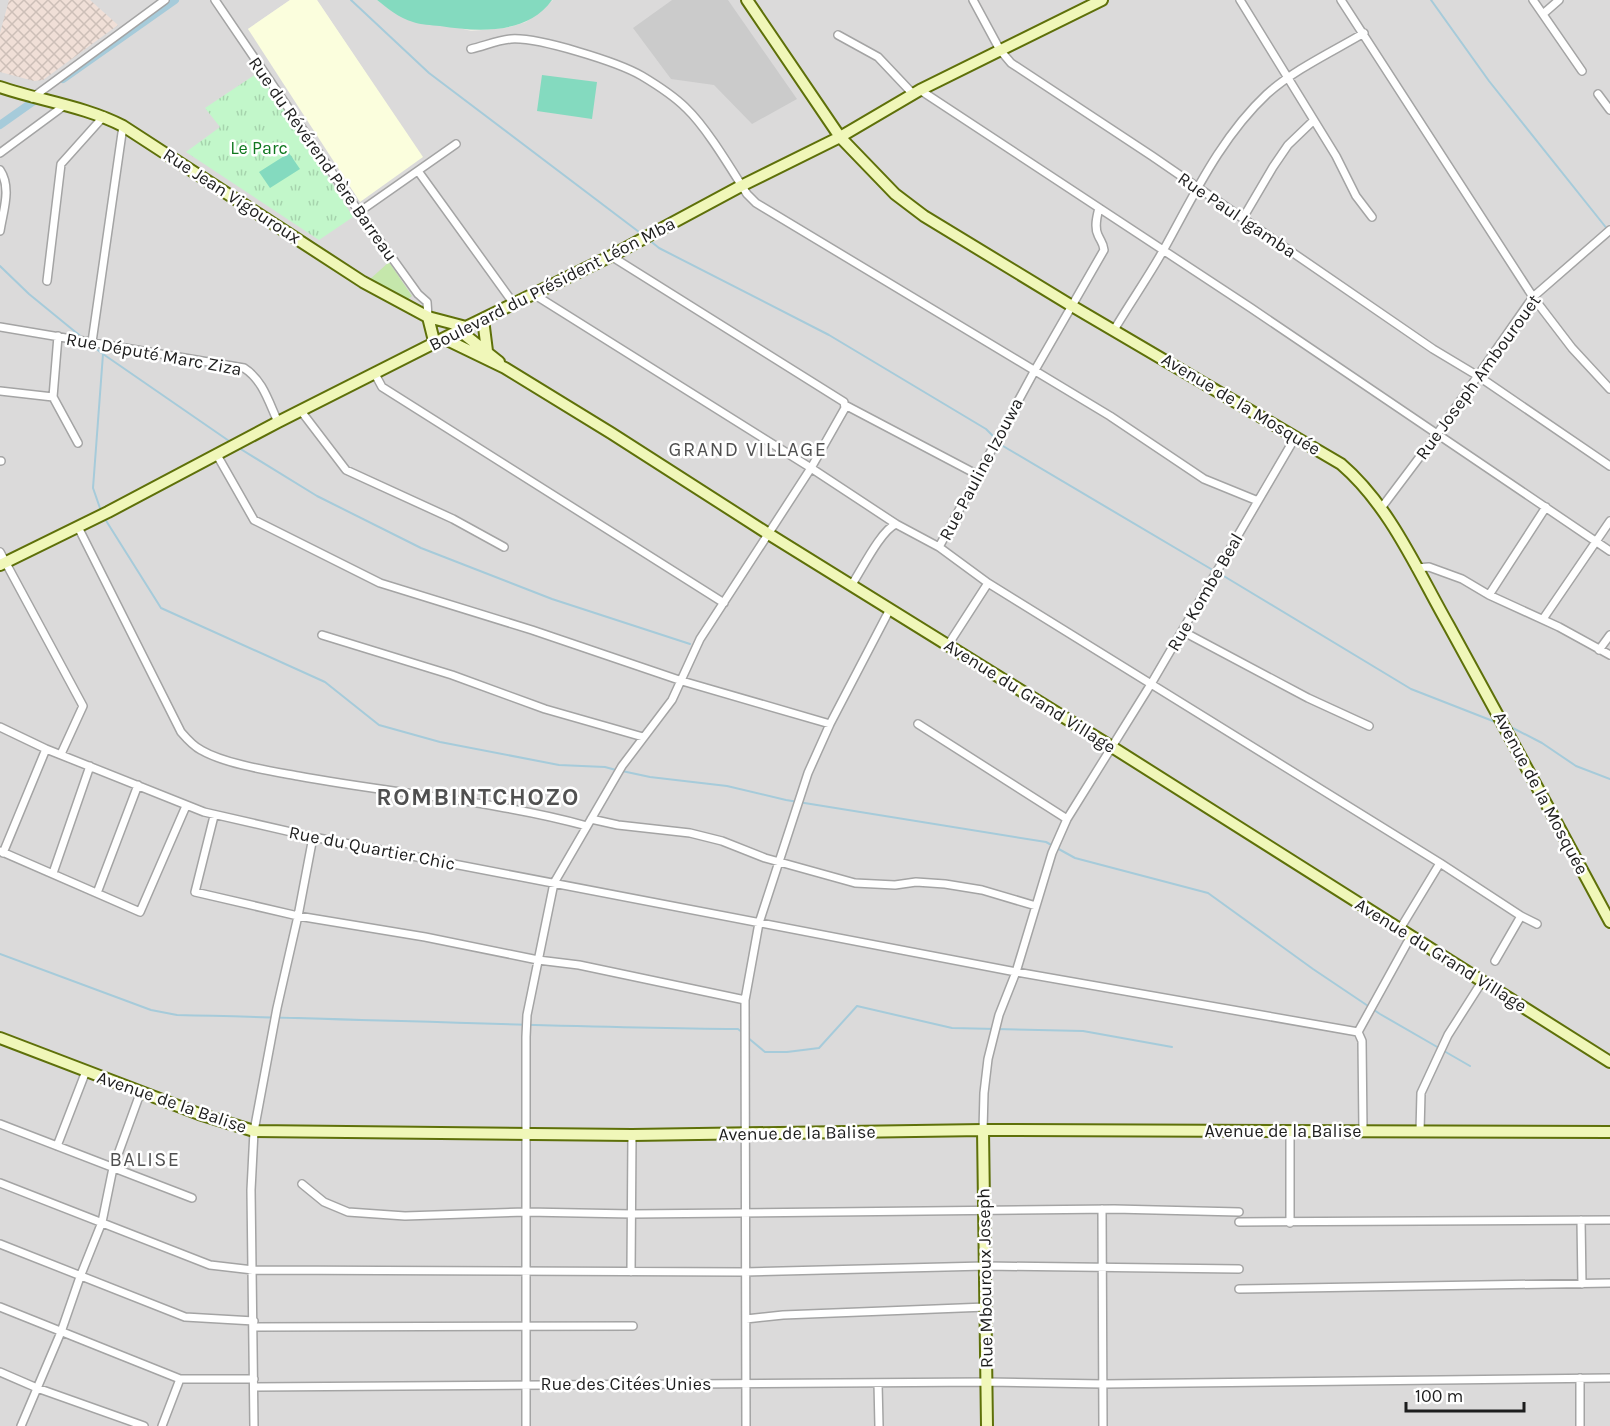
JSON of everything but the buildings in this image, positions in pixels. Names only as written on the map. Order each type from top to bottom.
[{"type":"street","points":[[32,98],[165,0]]},
{"type":"street","name":"Rue du Révérend Père Barreau","points":[[215,0],[359,212],[418,294],[427,302],[428,317]]},
{"type":"street","name":"Avenue de la Mosquée","points":[[747,0],[840,137],[895,194],[924,216],[1072,306],[1296,436],[1341,464],[1358,478],[1382,507],[1610,921]]},
{"type":"street","name":"Rue Paul Igamba","points":[[973,0],[1000,50],[1011,63],[1610,466]]},
{"type":"street","name":"Boulevard du Président Léon Mba","points":[[2,560],[78,527],[278,422],[535,295],[741,186],[840,137],[916,92],[1102,0]]},
{"type":"street","points":[[1240,0],[1336,156],[1356,196],[1372,217]]},
{"type":"street","points":[[1341,0],[1533,297],[1572,348],[1610,389]]},
{"type":"street","points":[[1533,0],[1582,71]]},
{"type":"street","points":[[1543,14],[1559,0]]},
{"type":"street","points":[[1114,330],[1163,250],[1197,187],[1250,112],[1288,78],[1364,33]]},
{"type":"street","points":[[838,35],[878,57],[916,92],[1163,250],[1610,550]]},
{"type":"street","points":[[471,49],[509,39],[520,39],[555,45],[641,75],[686,108],[741,186],[756,203],[1110,416],[1204,479],[1258,501]]},
{"type":"street","name":"Rue Jean Vigouroux","points":[[0,87],[32,98],[104,116],[123,126],[363,282],[428,317],[463,329]]},
{"type":"street","points":[[1598,94],[1610,110]]},
{"type":"street","points":[[0,153],[65,105]]},
{"type":"street","points":[[47,281],[61,164],[104,116]]},
{"type":"street","points":[[1243,218],[1288,145],[1313,121]]},
{"type":"street","points":[[91,342],[123,126]]},
{"type":"street","points":[[359,212],[456,144]]},
{"type":"street","points":[[0,170],[6,181],[6,192],[0,231]]},
{"type":"street","points":[[418,171],[514,304]]},
{"type":"street","name":"Rue Pauline Izouwa","points":[[1099,208],[1097,235],[1104,243],[1104,250],[1035,370],[939,547],[988,582],[1537,924]]},
{"type":"street","name":"Rue Joseph Ambourouet","points":[[1382,507],[1437,434],[1533,297],[1608,231]]},
{"type":"street","points":[[611,256],[845,405],[978,475]]},
{"type":"street","points":[[535,295],[896,524],[939,547]]},
{"type":"street","points":[[428,317],[440,342]]},
{"type":"street","points":[[483,319],[487,351]]},
{"type":"street","name":"Rue Député Marc Ziza","points":[[0,327],[244,368],[254,374],[261,383],[278,422]]},
{"type":"street","points":[[463,329],[505,368]]},
{"type":"street","points":[[58,336],[53,397],[78,443]]},
{"type":"street","name":"Avenue du Grand Village","points":[[440,342],[505,368],[611,433],[1610,1062]]},
{"type":"street","points":[[375,374],[382,387],[724,603]]},
{"type":"street","points":[[0,392],[53,397]]},
{"type":"street","points":[[526,1426],[525,1037],[527,1015],[554,884],[622,766],[672,700],[700,639],[811,468],[844,412],[845,405]]},
{"type":"street","points":[[301,411],[346,470],[453,519],[504,547]]},
{"type":"street","name":"Rue Kombe Beal","points":[[983,1130],[986,1070],[994,1034],[1056,843],[1067,819],[1151,684],[1296,436]]},
{"type":"street","points":[[217,455],[254,520],[364,576],[682,681],[830,724]]},
{"type":"street","points":[[1489,595],[1546,507]]},
{"type":"street","points":[[1543,619],[1610,521]]},
{"type":"street","points":[[851,585],[884,534],[896,524]]},
{"type":"street","points":[[78,527],[181,732],[202,751],[228,760],[340,784],[589,822],[690,833],[722,841],[855,884],[895,885],[916,882],[945,884],[982,890],[1036,906]]},
{"type":"street","points":[[2,560],[83,706],[61,754]]},
{"type":"street","points":[[1416,568],[1429,567],[1462,579],[1489,595],[1543,619],[1610,655]]},
{"type":"street","points":[[948,645],[988,582]]},
{"type":"street","points":[[746,1426],[745,1000],[759,923],[808,773],[830,724],[890,609]]},
{"type":"street","points":[[1182,631],[1308,698],[1370,726]]},
{"type":"street","points":[[322,635],[452,675],[545,709],[643,737]]},
{"type":"street","points":[[1599,650],[1610,635]]},
{"type":"street","points":[[918,724],[1067,819]]},
{"type":"street","name":"Rue du Quartier Chic","points":[[0,728],[46,749],[214,816],[554,884],[1016,972],[1187,1000],[1358,1032]]},
{"type":"street","points":[[46,749],[2,852],[140,912],[186,806]]},
{"type":"street","points":[[53,873],[90,766]]},
{"type":"street","points":[[97,893],[138,785]]},
{"type":"street","points":[[214,816],[195,892],[298,916],[425,937],[538,960],[579,965],[745,1000]]},
{"type":"street","points":[[255,1426],[251,1190],[254,1131],[313,837]]},
{"type":"street","points":[[1400,929],[1440,863]]},
{"type":"street","points":[[1495,961],[1521,916]]},
{"type":"street","points":[[1363,1131],[1362,1036],[1358,1032],[1411,936]]},
{"type":"street","points":[[1420,1131],[1421,1093],[1448,1035],[1483,980]]},
{"type":"street","name":"Avenue de la Balise","points":[[0,1038],[199,1114],[254,1131],[632,1135],[983,1130],[1610,1132]]},
{"type":"street","points":[[57,1146],[86,1071]]},
{"type":"street","points":[[21,1426],[61,1332],[102,1222],[112,1168],[141,1091]]},
{"type":"street","points":[[0,1124],[192,1198]]},
{"type":"street","name":"Rue Mbouroux Joseph","points":[[983,1130],[987,1426]]},
{"type":"street","points":[[1290,1131],[1290,1223]]},
{"type":"street","points":[[631,1272],[632,1135]]},
{"type":"street","points":[[0,1183],[210,1265],[253,1270],[745,1272],[985,1266],[1239,1269]]},
{"type":"street","points":[[302,1184],[324,1202],[348,1212],[405,1216],[526,1212],[632,1214],[1102,1209],[1239,1212]]},
{"type":"street","points":[[1102,1209],[1103,1426]]},
{"type":"street","points":[[1581,1220],[1582,1284]]},
{"type":"street","points":[[1239,1222],[1610,1220]]},
{"type":"street","points":[[0,1244],[185,1317],[254,1324],[633,1326]]},
{"type":"street","points":[[1239,1289],[1610,1284]]},
{"type":"street","name":"Rue des Citées Unies","points":[[0,1307],[180,1379],[254,1383],[987,1382],[1103,1384],[1610,1378]]},
{"type":"street","points":[[746,1319],[783,1315],[986,1307]]},
{"type":"street","points":[[0,1372],[37,1389],[144,1426]]},
{"type":"street","points":[[1580,1378],[1580,1426]]},
{"type":"street","points":[[162,1426],[180,1379]]},
{"type":"street","points":[[878,1383],[879,1426]]},
{"type":"shaded area","points":[[0,0],[290,0],[248,29],[422,157],[317,0],[377,0],[390,10],[471,31],[506,28],[526,22],[553,0],[1610,0],[1610,1426],[0,1426]]},
{"type":"shaded area","points":[[9,0],[90,0],[118,25],[43,80],[34,81],[0,72],[0,33]]},
{"type":"shaded area","points":[[290,0],[317,0],[423,157],[360,202],[248,29]]},
{"type":"shaded area","points":[[672,0],[728,0],[797,99],[752,124],[714,85],[671,79],[633,28]]},
{"type":"green space","points":[[377,0],[552,0],[529,20],[516,25],[486,30],[416,23],[398,15]]},
{"type":"green space","name":"Le Parc","points":[[262,70],[353,217],[319,240],[186,152],[220,127],[205,108]]},
{"type":"green space","points":[[542,75],[597,82],[592,119],[537,111]]},
{"type":"green space","points":[[289,153],[300,169],[270,188],[259,172]]},
{"type":"green space","points":[[389,262],[412,296],[403,303],[368,281]]},
{"type":"waterway","points":[[63,79],[175,0]]},
{"type":"waterway","points":[[351,0],[429,73],[643,235]]},
{"type":"waterway","points":[[1431,0],[1489,81],[1608,230]]},
{"type":"waterway","points":[[0,125],[41,96]]},
{"type":"waterway","points":[[648,239],[659,248],[829,335],[986,429],[1003,446],[1211,569]]},
{"type":"waterway","points":[[0,266],[29,294],[84,339]]},
{"type":"waterway","points":[[90,344],[103,354],[93,488],[101,511]]},
{"type":"waterway","points":[[103,354],[232,443]]},
{"type":"waterway","points":[[239,448],[317,496],[421,548],[552,599],[690,644]]},
{"type":"waterway","points":[[105,519],[161,608],[325,682],[379,725],[440,742],[559,765],[605,767],[616,770]]},
{"type":"waterway","points":[[1222,575],[1411,689],[1498,723]]},
{"type":"waterway","points":[[1509,726],[1542,743],[1576,766],[1610,779]]},
{"type":"waterway","points":[[622,771],[650,777],[727,786],[786,800],[1046,842],[1075,858],[1208,893],[1380,1014],[1439,1048]]},
{"type":"waterway","points":[[0,954],[151,1010],[177,1015],[738,1029],[743,1033]]},
{"type":"waterway","points":[[747,1037],[765,1052],[819,1048],[857,1006],[952,1028],[1083,1031],[1172,1047]]},
{"type":"waterway","points":[[1444,1051],[1470,1066]]},
{"type":"district","name":"GRAND VILLAGE","points":[[748,449]]},
{"type":"district","name":"ROMBINTCHOZO","points":[[478,797]]},
{"type":"district","name":"BALISE","points":[[145,1159]]}]
